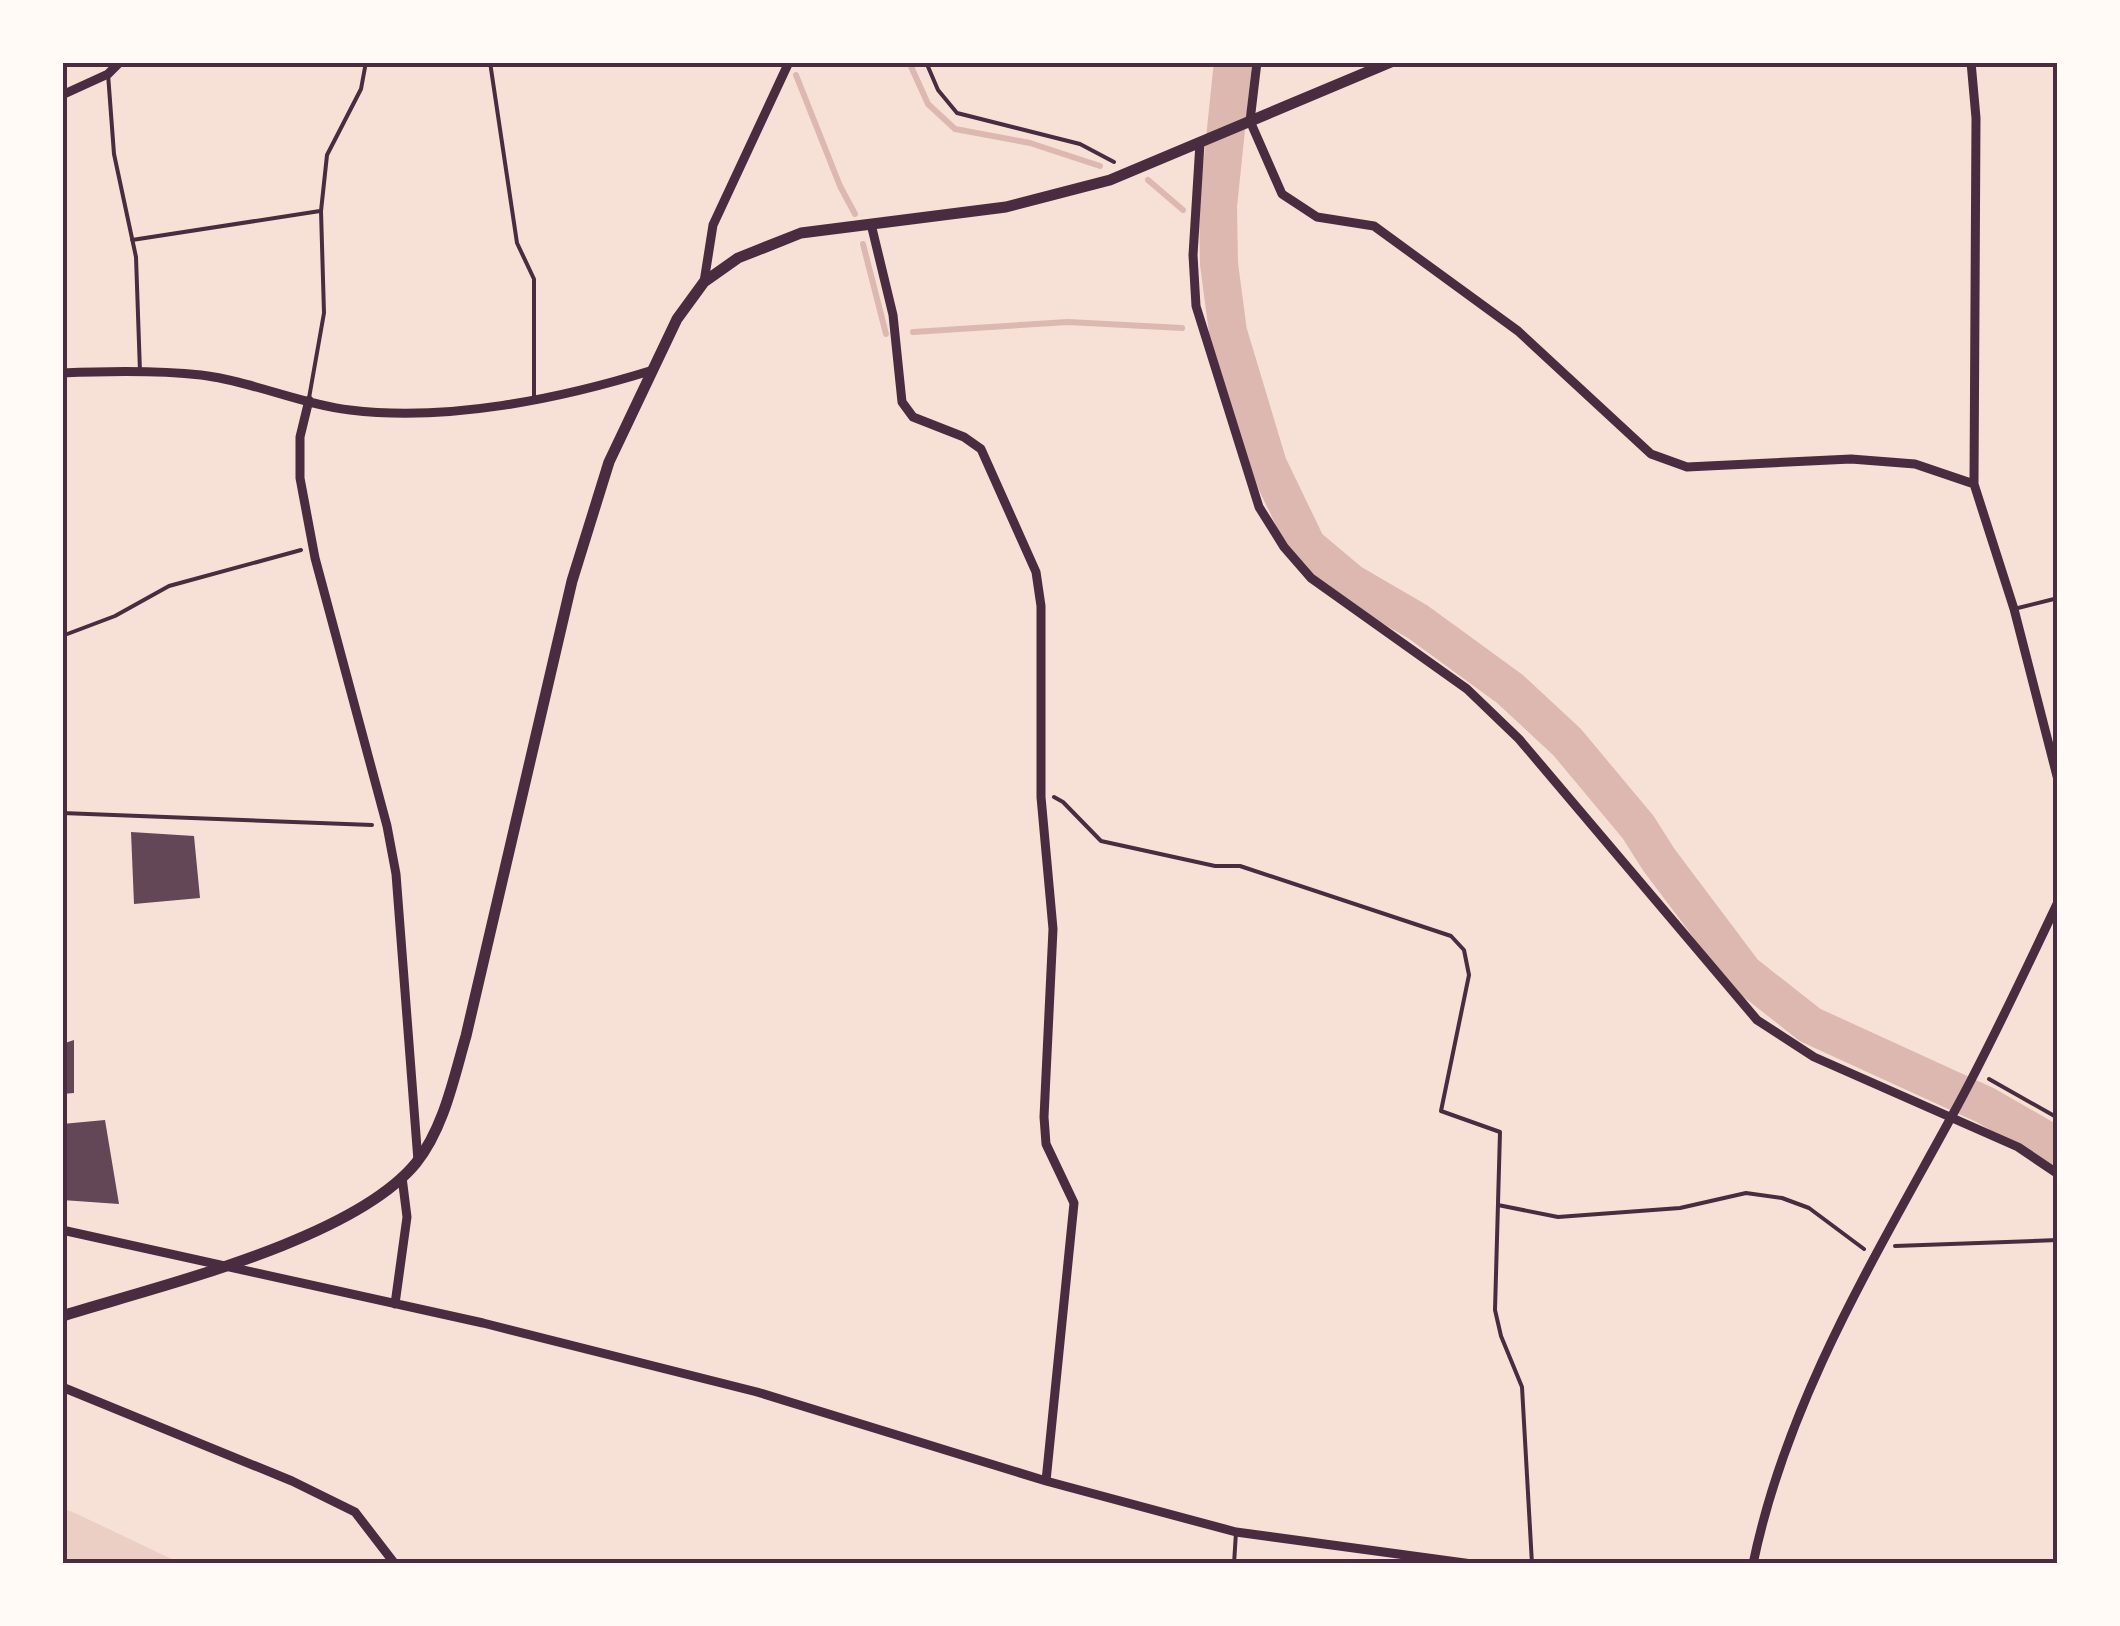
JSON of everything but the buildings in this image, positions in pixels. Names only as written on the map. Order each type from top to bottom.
[{"type":"street","points":[[62,95],[108,74],[120,62]]},
{"type":"street","points":[[704,282],[713,225],[790,62]]},
{"type":"street","points":[[1257,62],[1246,123],[1282,194],[1317,217],[1374,226],[1518,332],[1652,454],[1687,468],[1850,460],[1915,464],[1974,484]]},
{"type":"street","points":[[62,1316],[221,1267],[342,1220],[386,1193],[418,1161],[446,1107],[466,1036],[572,580],[608,462],[677,319],[704,282],[738,258],[801,233],[1006,207],[1110,180],[1391,62]]},
{"type":"street","points":[[1971,62],[1976,118],[1974,484],[2014,609],[2058,780]]},
{"type":"street","points":[[1203,141],[1193,254],[1196,306],[1259,507],[1284,548],[1311,578],[1467,690],[1519,739],[1757,1020],[1814,1058],[2018,1147],[2058,1174]]},
{"type":"street","points":[[870,224],[893,315],[902,402],[914,417],[964,437],[980,449],[1036,572],[1041,606],[1041,790],[1053,930],[1044,1116],[1046,1144],[1074,1203],[1046,1481]]},
{"type":"street","points":[[62,373],[201,375],[346,410],[380,412],[455,410],[534,399],[588,390],[652,370]]},
{"type":"street","points":[[309,400],[300,436],[300,478],[313,547],[387,826],[396,874],[418,1161]]},
{"type":"street","points":[[1753,1564],[1762,1521],[1794,1422],[1829,1342],[1976,1072],[2058,902]]},
{"type":"street","points":[[395,1304],[407,1217],[402,1177]]},
{"type":"street","points":[[62,1230],[395,1304],[757,1392],[1046,1481],[1236,1532],[1423,1561],[1472,1564]]},
{"type":"street","points":[[62,1387],[292,1481],[355,1512],[395,1564]]},
{"type":"lane","points":[[309,400],[324,313],[321,211],[328,156],[361,89],[366,62]]},
{"type":"lane","points":[[490,62],[517,243],[534,279],[534,399]]},
{"type":"lane","points":[[108,74],[114,154],[132,240],[140,374]]},
{"type":"lane","points":[[132,240],[321,211]]},
{"type":"lane","points":[[2014,609],[2058,598]]},
{"type":"lane","points":[[1234,1564],[1236,1532]]},
{"type":"path","points":[[926,62],[938,90],[957,113],[1080,144],[1132,171]]},
{"type":"path","points":[[62,636],[115,616],[169,586],[313,547]]},
{"type":"path","points":[[1041,790],[1063,802],[1101,842],[1215,866],[1240,866],[1451,936],[1464,950],[1469,975],[1441,1111],[1500,1132],[1495,1310],[1522,1387],[1532,1564]]},
{"type":"path","points":[[62,813],[387,826]]},
{"type":"path","points":[[1976,1072],[2058,1118]]},
{"type":"path","points":[[1498,1204],[1558,1218],[1680,1208],[1746,1194],[1782,1198],[1809,1208],[1878,1252],[2058,1240]]},
{"type":"shaded area","points":[[62,1508],[75,1513],[180,1563],[63,1563]]},
{"type":"waterway","points":[[909,62],[928,104],[955,129],[1030,143],[1100,166]]},
{"type":"waterway","points":[[1233,62],[1218,206],[1219,264],[1228,332],[1268,465],[1307,546],[1351,583],[1418,622],[1510,689],[1567,742],[1638,827],[1744,973],[1810,1025],[1985,1105],[2058,1147]]},
{"type":"waterway","points":[[796,75],[855,214]]},
{"type":"waterway","points":[[1148,180],[1183,210]]},
{"type":"waterway","points":[[863,244],[886,334]]},
{"type":"waterway","points":[[1209,249],[1219,264]]},
{"type":"waterway","points":[[913,332],[1068,322],[1182,328]]}]
